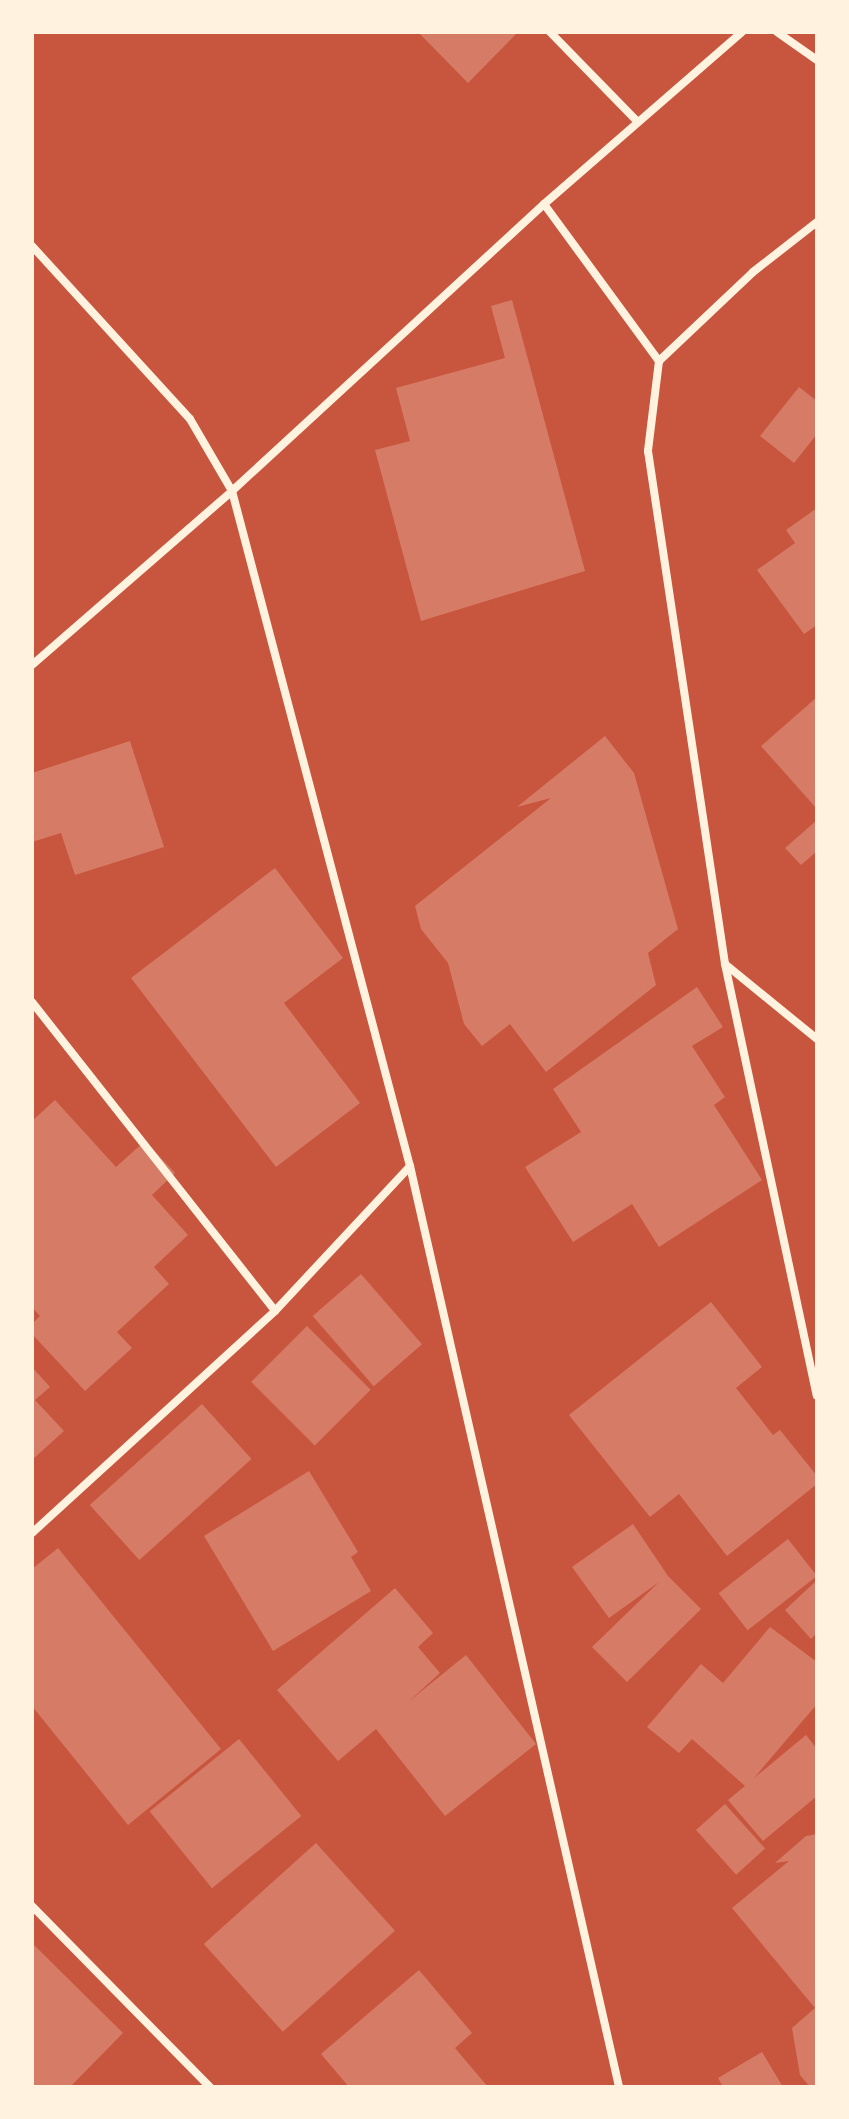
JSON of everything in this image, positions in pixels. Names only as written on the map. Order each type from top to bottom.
[{"type":"street","points":[[550,32],[637,121]]},
{"type":"street","points":[[32,665],[232,491],[637,121],[742,32]]},
{"type":"street","points":[[777,32],[817,60]]},
{"type":"street","points":[[544,204],[659,361]]},
{"type":"street","points":[[817,222],[753,272],[659,361],[648,451],[725,964],[817,1395]]},
{"type":"street","points":[[32,246],[190,419],[232,491],[410,1166],[619,2087]]},
{"type":"street","points":[[725,964],[817,1039]]},
{"type":"street","points":[[32,1002],[275,1311]]},
{"type":"street","points":[[32,1533],[275,1311],[410,1166]]},
{"type":"street","points":[[32,1906],[199,2083],[210,2087]]},
{"type":"building","points":[[418,32],[518,32],[468,83]]},
{"type":"building","points":[[512,300],[585,571],[421,621],[375,450],[410,441],[396,388],[505,358],[491,306]]},
{"type":"building","points":[[799,387],[817,401],[817,434],[794,463],[760,436]]},
{"type":"building","points":[[817,508],[817,625],[804,634],[757,570],[795,543],[786,530]]},
{"type":"building","points":[[817,697],[817,809],[761,746]]},
{"type":"building","points":[[605,736],[634,773],[678,929],[648,953],[656,985],[546,1072],[510,1024],[482,1046],[464,1024],[448,963],[421,929],[415,906],[551,798],[517,807]]},
{"type":"building","points":[[130,741],[164,847],[75,875],[61,833],[32,842],[32,773]]},
{"type":"building","points":[[817,820],[817,851],[801,865],[785,848]]},
{"type":"building","points":[[275,868],[343,958],[284,1003],[360,1103],[276,1167],[131,978]]},
{"type":"building","points":[[697,987],[723,1027],[692,1046],[725,1097],[714,1105],[762,1180],[659,1247],[632,1204],[573,1242],[525,1167],[581,1132],[553,1089]]},
{"type":"building","points":[[55,1100],[116,1167],[145,1141],[175,1173],[152,1195],[188,1235],[154,1267],[169,1284],[117,1332],[132,1348],[85,1391],[32,1334],[32,1324],[40,1316],[32,1307],[32,1121]]},
{"type":"building","points":[[361,1274],[422,1344],[374,1386],[313,1316]]},
{"type":"building","points":[[711,1302],[762,1367],[736,1388],[773,1435],[780,1430],[817,1476],[817,1484],[727,1556],[679,1494],[650,1517],[569,1415]]},
{"type":"building","points":[[307,1326],[371,1390],[315,1446],[251,1382]]},
{"type":"building","points":[[32,1367],[50,1387],[35,1400],[64,1431],[32,1460]]},
{"type":"building","points":[[202,1404],[252,1459],[139,1560],[90,1505]]},
{"type":"building","points":[[309,1471],[358,1552],[351,1557],[371,1591],[273,1651],[204,1536]]},
{"type":"building","points":[[633,1524],[668,1576],[701,1609],[627,1682],[592,1647],[659,1582],[609,1618],[572,1567]]},
{"type":"building","points":[[788,1539],[817,1576],[748,1630],[719,1593]]},
{"type":"building","points":[[58,1548],[221,1749],[128,1825],[32,1706],[32,1569]]},
{"type":"building","points":[[817,1580],[817,1633],[811,1639],[785,1610]]},
{"type":"building","points":[[395,1588],[433,1633],[418,1647],[440,1673],[408,1702],[466,1655],[536,1744],[445,1816],[376,1729],[338,1761],[277,1690]]},
{"type":"building","points":[[770,1627],[817,1662],[817,1704],[754,1778],[806,1735],[817,1749],[817,1796],[763,1841],[728,1800],[745,1786],[692,1739],[679,1753],[647,1727],[701,1664],[723,1683]]},
{"type":"building","points":[[239,1739],[301,1816],[212,1888],[150,1811]]},
{"type":"building","points":[[725,1804],[765,1849],[736,1875],[696,1830]]},
{"type":"building","points":[[817,1834],[817,2087],[810,2087],[800,2075],[792,2028],[815,2008],[732,1908],[789,1861],[775,1863],[806,1836]]},
{"type":"building","points":[[316,1843],[395,1931],[283,2032],[204,1944]]},
{"type":"building","points":[[32,1943],[123,2033],[70,2087],[32,2087]]},
{"type":"building","points":[[419,1970],[472,2033],[455,2048],[488,2087],[349,2087],[321,2054]]},
{"type":"building","points":[[762,2052],[783,2087],[723,2087],[718,2078]]}]
